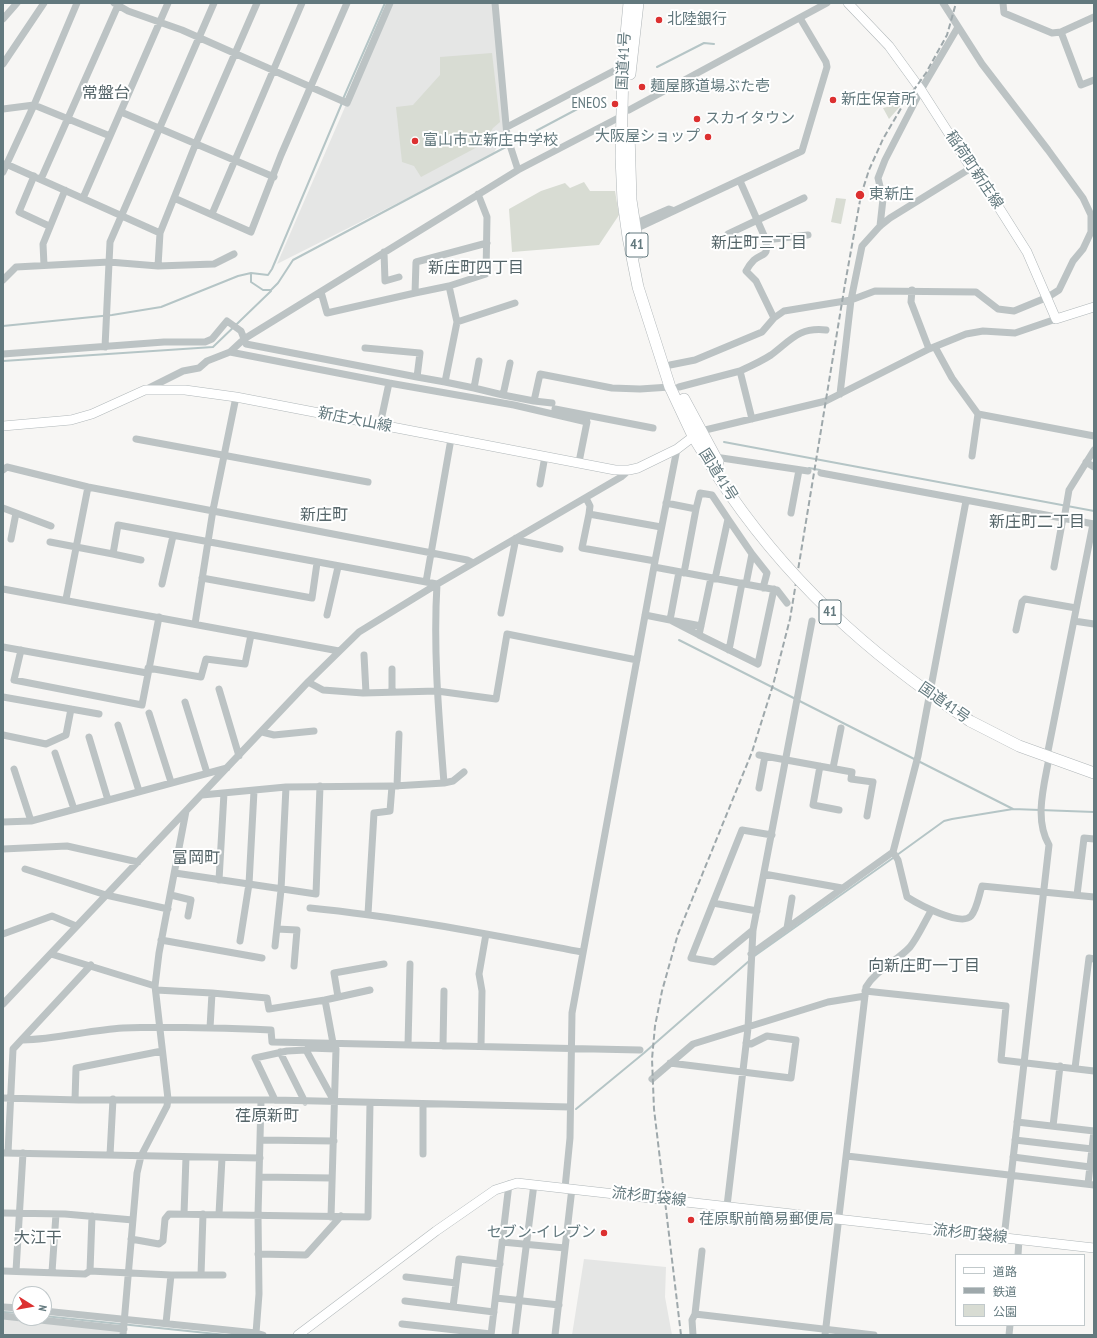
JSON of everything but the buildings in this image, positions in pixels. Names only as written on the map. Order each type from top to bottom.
[{"type":"highway","name":"国道41号","points":[[629,3],[626,113],[631,228],[638,287],[675,387],[697,434],[740,509],[768,547],[801,584],[832,615],[930,694],[972,718],[1004,739],[1094,773]]},
{"type":"highway","name":"国道41号","points":[[627,65],[638,3]]},
{"type":"highway","name":"国道41号","points":[[631,228],[645,285],[670,365],[675,387]]},
{"type":"highway","name":"国道41号","points":[[697,434],[715,457],[720,473]]},
{"type":"highway","name":"国道41号","points":[[1048,755],[1094,766]]},
{"type":"main road","name":"稲荷町新庄線","points":[[848,3],[889,46],[1018,236],[1048,297],[1056,319]]},
{"type":"main road","points":[[1056,319],[1094,307]]},
{"type":"main road","name":"新庄大山線","points":[[3,426],[71,420],[92,414],[145,390],[185,390],[236,397],[451,439],[629,470]]},
{"type":"main road","points":[[629,470],[678,449],[697,434]]},
{"type":"main road","name":"流杉町袋線","points":[[298,1335],[436,1231],[495,1190],[509,1184],[534,1184],[1094,1248]]},
{"type":"street","points":[[3,19],[17,3]]},
{"type":"street","points":[[3,64],[44,3]]},
{"type":"street","points":[[3,172],[5,164],[34,105],[77,3]]},
{"type":"street","points":[[49,226],[19,212],[68,120],[117,3],[128,11],[182,30],[198,39],[347,103],[390,3]]},
{"type":"street","points":[[83,198],[168,3]]},
{"type":"street","points":[[105,347],[110,242],[214,3]]},
{"type":"street","points":[[158,266],[160,233],[196,143],[257,3]]},
{"type":"street","points":[[212,214],[272,70],[302,3]]},
{"type":"street","points":[[174,198],[251,232],[347,3]]},
{"type":"street","points":[[495,3],[507,136],[518,170]]},
{"type":"street","points":[[145,390],[183,371],[199,368],[206,361],[230,352],[244,339],[518,170],[626,113],[827,3]]},
{"type":"street","points":[[670,365],[695,360],[762,332],[774,318],[784,311],[851,300],[875,291],[912,290],[976,292],[998,309],[1014,311],[1048,297],[1059,290],[1073,261],[1083,249],[1092,233],[1091,215],[1083,198],[982,64],[943,3]]},
{"type":"street","points":[[1003,3],[1004,13],[1052,34],[1061,32],[1094,17]]},
{"type":"street","points":[[631,228],[669,209],[676,211],[802,152],[827,67],[826,62],[800,18]]},
{"type":"street","points":[[880,226],[883,199],[878,178],[885,160],[920,90],[958,27]]},
{"type":"street","points":[[1061,32],[1081,85],[1094,80]]},
{"type":"street","points":[[506,127],[627,65]]},
{"type":"street","points":[[3,109],[34,105],[110,136]]},
{"type":"street","points":[[121,112],[274,177]]},
{"type":"street","points":[[5,164],[160,233]]},
{"type":"street","points":[[840,394],[851,300],[862,246],[880,226],[971,168]]},
{"type":"street","points":[[740,181],[766,240],[767,251],[765,255],[754,260],[746,270],[756,281],[774,318]]},
{"type":"street","points":[[44,265],[43,244],[49,226],[65,190]]},
{"type":"street","points":[[321,292],[327,313],[449,286],[486,274],[487,217],[478,194]]},
{"type":"street","points":[[728,234],[804,198]]},
{"type":"street","points":[[766,240],[808,235]]},
{"type":"street","points":[[415,293],[416,262],[487,243]]},
{"type":"street","points":[[384,252],[385,281],[399,277]]},
{"type":"street","points":[[3,280],[16,267],[109,262],[158,266],[214,264],[234,254]]},
{"type":"street","points":[[445,382],[457,322],[449,286]]},
{"type":"street","points":[[912,290],[911,302],[932,348],[978,414],[1094,436]]},
{"type":"street","points":[[457,322],[515,303]]},
{"type":"street","points":[[697,434],[817,403],[840,394],[932,348],[966,334],[982,331],[1015,333],[1056,319]]},
{"type":"street","points":[[3,354],[164,342],[205,342],[212,339],[227,320],[241,331],[246,344],[445,382],[653,428]]},
{"type":"street","points":[[534,401],[540,374],[612,388],[640,390],[675,387],[740,371],[770,355],[802,331],[813,329],[826,330]]},
{"type":"street","points":[[365,348],[420,353],[417,377]]},
{"type":"street","points":[[230,352],[514,405],[587,422]]},
{"type":"street","points":[[474,388],[479,362]]},
{"type":"street","points":[[503,395],[510,363]]},
{"type":"street","points":[[740,371],[752,419]]},
{"type":"street","points":[[380,425],[390,383]]},
{"type":"street","points":[[195,624],[213,510],[236,397]]},
{"type":"street","points":[[972,456],[978,414]]},
{"type":"street","points":[[579,462],[587,422],[596,416]]},
{"type":"street","points":[[136,439],[368,482]]},
{"type":"street","points":[[426,582],[451,439]]},
{"type":"street","points":[[555,1335],[565,1248],[570,1138],[570,1049],[572,1013],[654,564],[678,449]]},
{"type":"street","points":[[1054,567],[1069,490],[1094,450]]},
{"type":"street","points":[[540,484],[545,456]]},
{"type":"street","points":[[715,457],[808,471]]},
{"type":"street","points":[[1086,462],[1094,467]]},
{"type":"street","points":[[3,470],[7,467],[88,487],[432,553],[467,560],[473,563]]},
{"type":"street","points":[[3,1004],[308,682],[359,632],[436,584],[621,477],[629,470]]},
{"type":"street","points":[[791,512],[799,470]]},
{"type":"street","points":[[821,473],[1093,524],[1048,755],[1041,801],[1042,824],[1049,845],[1004,1238]]},
{"type":"street","points":[[66,600],[88,487]]},
{"type":"street","points":[[670,620],[700,493],[712,495],[752,554],[767,573],[763,588]]},
{"type":"street","points":[[586,498],[590,506],[582,548],[654,564],[681,572],[777,590],[787,603]]},
{"type":"street","points":[[751,954],[893,852],[918,756],[966,501]]},
{"type":"street","points":[[666,503],[696,509]]},
{"type":"street","points":[[3,508],[52,526]]},
{"type":"street","points":[[11,539],[16,513]]},
{"type":"street","points":[[589,514],[661,527]]},
{"type":"street","points":[[699,635],[728,519]]},
{"type":"street","points":[[113,554],[118,525],[436,584]]},
{"type":"street","points":[[162,584],[173,536]]},
{"type":"street","points":[[516,538],[521,541],[560,549]]},
{"type":"street","points":[[501,613],[516,538]]},
{"type":"street","points":[[50,542],[141,560]]},
{"type":"street","points":[[729,650],[752,554]]},
{"type":"street","points":[[202,578],[312,598],[317,563]]},
{"type":"street","points":[[327,615],[338,567]]},
{"type":"street","points":[[436,584],[435,621],[437,691],[444,783]]},
{"type":"street","points":[[3,589],[339,651]]},
{"type":"street","points":[[670,620],[758,664],[774,590]]},
{"type":"street","points":[[1016,630],[1022,602],[1026,599],[1076,608]]},
{"type":"street","points":[[645,615],[701,626]]},
{"type":"street","points":[[20,650],[14,680],[142,705],[159,617]]},
{"type":"street","points":[[727,1206],[748,1028],[753,930],[812,621]]},
{"type":"street","points":[[1074,621],[1094,624]]},
{"type":"street","points":[[308,682],[323,690],[366,692],[437,691],[496,698],[508,634],[637,660]]},
{"type":"street","points":[[3,647],[148,671],[201,677],[206,659],[245,664],[251,635]]},
{"type":"street","points":[[364,655],[366,692]]},
{"type":"street","points":[[392,669],[392,692]]},
{"type":"street","points":[[219,689],[239,756]]},
{"type":"street","points":[[3,697],[99,714]]},
{"type":"street","points":[[185,702],[207,773]]},
{"type":"street","points":[[3,734],[46,744],[66,735],[71,709]]},
{"type":"street","points":[[149,713],[170,782]]},
{"type":"street","points":[[118,725],[139,791]]},
{"type":"street","points":[[833,768],[840,728]]},
{"type":"street","points":[[262,732],[274,735],[314,731]]},
{"type":"street","points":[[368,914],[374,813],[390,811],[395,786],[399,734]]},
{"type":"street","points":[[89,737],[108,800]]},
{"type":"street","points":[[55,753],[74,809]]},
{"type":"street","points":[[759,788],[762,755],[852,772],[851,778],[873,782],[867,816]]},
{"type":"street","points":[[820,766],[813,805],[839,810]]},
{"type":"street","points":[[14,768],[31,821]]},
{"type":"street","points":[[3,822],[31,821],[170,782],[227,768]]},
{"type":"street","points":[[202,795],[286,787],[395,786],[444,783],[453,780],[464,772]]},
{"type":"street","points":[[175,873],[316,894],[320,786]]},
{"type":"street","points":[[275,946],[281,890],[286,787]]},
{"type":"street","points":[[240,941],[249,884],[254,790]]},
{"type":"street","points":[[219,880],[224,793]]},
{"type":"street","points":[[3,1316],[123,1332],[137,1173],[141,1156],[167,1106],[168,1099],[156,988],[161,940],[186,811]]},
{"type":"street","points":[[753,930],[714,962],[691,958],[742,830],[772,835]]},
{"type":"street","points":[[1077,895],[1084,838],[1094,839]]},
{"type":"street","points":[[3,849],[67,846],[138,862]]},
{"type":"street","points":[[893,852],[898,860],[907,897],[930,911],[965,920],[971,917],[975,910],[982,886],[1094,897]]},
{"type":"street","points":[[25,869],[106,895],[168,909]]},
{"type":"street","points":[[764,874],[842,888]]},
{"type":"street","points":[[170,895],[190,900],[188,916]]},
{"type":"street","points":[[787,928],[792,898]]},
{"type":"street","points":[[713,903],[757,911]]},
{"type":"street","points":[[310,908],[368,914],[582,952]]},
{"type":"street","points":[[826,1332],[865,994],[872,977],[893,962],[910,946],[930,911]]},
{"type":"street","points":[[3,934],[52,916],[76,926]]},
{"type":"street","points":[[277,929],[297,930],[294,966]]},
{"type":"street","points":[[482,1046],[482,991],[479,974],[486,934]]},
{"type":"street","points":[[161,940],[262,958]]},
{"type":"street","points":[[51,954],[156,988],[267,998],[269,1009],[325,1000],[370,990]]},
{"type":"street","points":[[1075,1068],[1089,958],[1094,959]]},
{"type":"street","points":[[338,997],[334,973],[384,964]]},
{"type":"street","points":[[408,1045],[410,964]]},
{"type":"street","points":[[91,966],[13,1049],[7,1098],[5,1153],[260,1158]]},
{"type":"street","points":[[443,1046],[444,991]]},
{"type":"street","points":[[210,1028],[212,993]]},
{"type":"street","points":[[652,1079],[693,1044],[828,1002],[865,994],[1006,1006],[1001,1060],[1094,1071]]},
{"type":"street","points":[[325,1000],[335,1045],[335,1103],[331,1217]]},
{"type":"street","points":[[23,1040],[37,1040],[93,1030],[210,1028],[271,1030],[272,1042],[335,1045],[482,1046],[640,1050]]},
{"type":"street","points":[[670,1063],[791,1078],[796,1040],[767,1036],[751,1044],[746,1043]]},
{"type":"street","points":[[275,1100],[255,1058],[280,1052],[306,1050],[309,1048],[335,1045]]},
{"type":"street","points":[[74,1100],[76,1068],[162,1050]]},
{"type":"street","points":[[306,1050],[335,1103]]},
{"type":"street","points":[[280,1052],[304,1102]]},
{"type":"street","points":[[1053,1126],[1060,1066]]},
{"type":"street","points":[[7,1098],[74,1100],[275,1100],[335,1103],[570,1107]]},
{"type":"street","points":[[110,1155],[114,1099]]},
{"type":"street","points":[[52,1312],[259,1334],[258,1215],[261,1101]]},
{"type":"street","points":[[131,1239],[159,1244],[163,1242],[165,1219],[169,1214],[368,1217],[370,1103]]},
{"type":"street","points":[[423,1154],[424,1104]]},
{"type":"street","points":[[846,1156],[1091,1184],[1090,1167],[1094,1131],[1017,1122]]},
{"type":"street","points":[[260,1140],[334,1141]]},
{"type":"street","points":[[1015,1140],[1092,1149]]},
{"type":"street","points":[[16,1271],[23,1153]]},
{"type":"street","points":[[184,1214],[186,1157]]},
{"type":"street","points":[[1013,1157],[1090,1167]]},
{"type":"street","points":[[219,1214],[222,1158]]},
{"type":"street","points":[[259,1177],[332,1178]]},
{"type":"street","points":[[402,1324],[491,1335],[509,1184]]},
{"type":"street","points":[[515,1335],[534,1184]]},
{"type":"street","points":[[3,1213],[56,1214],[133,1220]]},
{"type":"street","points":[[52,1272],[56,1214]]},
{"type":"street","points":[[201,1275],[203,1214]]},
{"type":"street","points":[[90,1271],[92,1216]]},
{"type":"street","points":[[258,1254],[306,1255],[341,1216]]},
{"type":"street","points":[[1018,1254],[1020,1240]]},
{"type":"street","points":[[502,1242],[565,1248]]},
{"type":"street","points":[[693,1335],[692,1320],[695,1314],[702,1251]]},
{"type":"street","points":[[453,1307],[459,1259],[500,1264]]},
{"type":"street","points":[[3,1271],[85,1274],[90,1271],[171,1275],[223,1275]]},
{"type":"street","points":[[166,1323],[171,1275]]},
{"type":"street","points":[[406,1277],[456,1283]]},
{"type":"street","points":[[496,1298],[559,1305]]},
{"type":"street","points":[[405,1301],[494,1312]]},
{"type":"street","points":[[695,1314],[826,1332],[874,1335]]},
{"type":"shaded area","name":"富山市立新庄中学校","points":[[390,3],[493,3],[507,127],[493,155],[277,264]]},
{"type":"shaded area","points":[[584,1259],[666,1267],[665,1297],[672,1335],[572,1335]]},
{"type":"shaded area","points":[[3,1319],[12,1320],[12,1326],[52,1326],[52,1324],[120,1330],[120,1335],[3,1335]]},
{"type":"green space","points":[[492,53],[500,122],[493,128],[483,144],[421,177],[414,166],[402,162],[396,107],[413,105],[440,75],[440,57]]},
{"type":"green space","points":[[903,103],[889,119],[883,108]]},
{"type":"green space","points":[[584,182],[590,191],[615,191],[619,215],[599,245],[512,252],[509,209],[541,191],[565,183],[570,188]]},
{"type":"green space","points":[[836,198],[846,199],[841,224],[831,222]]},
{"type":"waterway","points":[[343,99],[385,3]]},
{"type":"waterway","points":[[657,67],[704,43],[714,44]]},
{"type":"waterway","points":[[3,326],[112,315],[161,307],[238,276],[251,273],[268,275],[272,269],[342,103]]},
{"type":"waterway","points":[[251,273],[251,282],[263,290],[271,290],[278,283],[293,260],[583,106]]},
{"type":"waterway","points":[[3,361],[213,347],[271,291]]},
{"type":"waterway","points":[[724,442],[1094,511]]},
{"type":"waterway","points":[[809,468],[820,470]]},
{"type":"waterway","points":[[679,640],[1013,809]]},
{"type":"waterway","points":[[897,855],[944,821],[952,819],[1013,809],[1094,812]]},
{"type":"waterway","points":[[753,957],[893,858]]},
{"type":"waterway","points":[[576,1109],[644,1053],[749,961]]},
{"type":"waterway","points":[[3,1312],[12,1313]]},
{"type":"waterway","points":[[52,1317],[226,1335]]},
{"type":"railway","points":[[681,1335],[654,1109],[652,1059],[655,1026],[662,991],[678,934],[752,752],[773,685],[790,619],[861,195],[869,170],[883,139],[903,105],[926,73],[947,35],[956,3]]},
{"type":"place","name":"北陸銀行","points":[[659,20]]},
{"type":"place","name":"麺屋豚道場ぶた壱","points":[[642,87]]},
{"type":"place","name":"新庄保育所","points":[[833,100]]},
{"type":"place","name":"ENEOS","points":[[615,104]]},
{"type":"place","name":"スカイタウン","points":[[697,119]]},
{"type":"place","name":"大阪屋ショップ","points":[[708,137]]},
{"type":"place","name":"富山市立新庄中学校","points":[[415,141]]},
{"type":"place","name":"東新庄","points":[[860,195]]},
{"type":"place","name":"荏原駅前簡易郵便局","points":[[691,1220]]},
{"type":"place","name":"セブン-イレブン","points":[[604,1233]]},
{"type":"district","name":"常盤台","points":[[106,93]]},
{"type":"district","name":"新庄町三丁目","points":[[759,243]]},
{"type":"district","name":"新庄町四丁目","points":[[476,268]]},
{"type":"district","name":"新庄町","points":[[324,515]]},
{"type":"district","name":"新庄町二丁目","points":[[1037,522]]},
{"type":"district","name":"富岡町","points":[[196,858]]},
{"type":"district","name":"向新庄町一丁目","points":[[924,966]]},
{"type":"district","name":"荏原新町","points":[[267,1116]]},
{"type":"district","name":"大江干","points":[[38,1238]]}]
